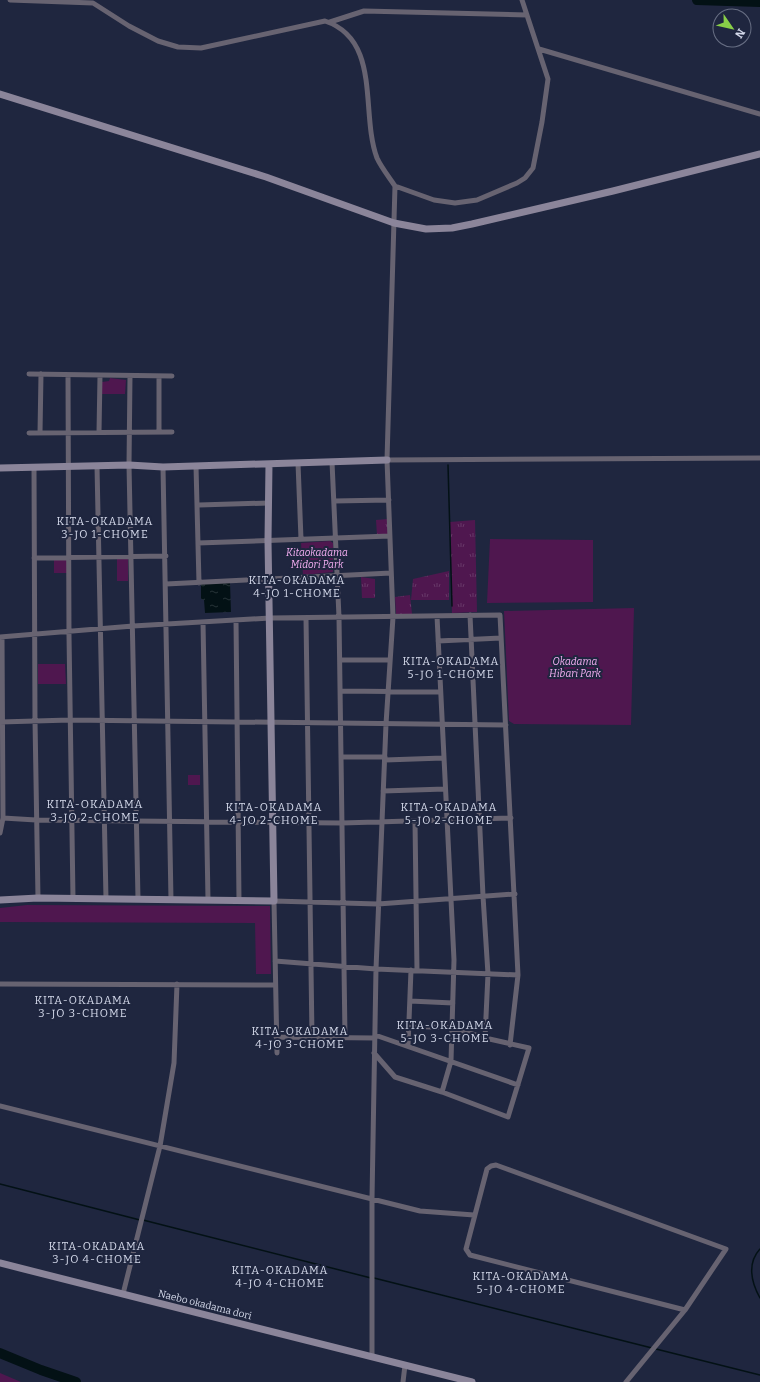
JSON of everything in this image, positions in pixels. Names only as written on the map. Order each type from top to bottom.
[{"type":"street","points":[[10,0],[93,3],[129,26],[158,41],[178,47],[201,48],[325,21],[337,25],[349,34],[357,45],[362,60],[370,125],[377,158],[395,186],[388,460],[391,573],[394,616],[386,724],[376,969],[372,1198],[372,1357]]},
{"type":"street","points":[[395,186],[434,200],[456,203],[477,200],[525,178],[532,168],[542,122],[548,79],[522,0]]},
{"type":"street","points":[[330,22],[364,11],[527,15]]},
{"type":"street","points":[[539,49],[760,114]]},
{"type":"street","points":[[0,94],[266,177],[394,223],[426,229],[452,228],[613,191],[760,154]]},
{"type":"street","points":[[30,374],[172,376]]},
{"type":"street","points":[[40,433],[41,374]]},
{"type":"street","points":[[68,375],[69,632],[73,898]]},
{"type":"street","points":[[99,432],[100,376]]},
{"type":"street","points":[[130,376],[129,465],[138,899]]},
{"type":"street","points":[[159,377],[159,432]]},
{"type":"street","points":[[29,433],[129,431],[172,432]]},
{"type":"street","points":[[0,468],[129,465],[163,467],[388,460],[760,458]]},
{"type":"street","points":[[332,462],[340,660],[345,1038]]},
{"type":"street","points":[[298,463],[300,539]]},
{"type":"street","points":[[269,464],[268,541],[277,1053]]},
{"type":"street","points":[[97,466],[101,628],[101,720],[105,820],[106,899]]},
{"type":"street","points":[[196,466],[199,505],[199,582]]},
{"type":"street","points":[[34,467],[34,634],[38,898]]},
{"type":"street","points":[[163,467],[166,556],[171,900]]},
{"type":"street","points":[[334,501],[389,500]]},
{"type":"street","points":[[199,505],[269,503]]},
{"type":"street","points":[[198,543],[390,536]]},
{"type":"street","points":[[34,558],[166,556]]},
{"type":"street","points":[[166,584],[337,577],[391,573]]},
{"type":"street","points":[[470,615],[479,820],[488,974],[485,1038]]},
{"type":"street","points":[[0,833],[3,818],[1,779],[1,637],[101,628],[270,618],[500,615],[518,975],[510,1044]]},
{"type":"street","points":[[437,616],[441,725],[454,972],[451,1061],[442,1092]]},
{"type":"street","points":[[306,618],[312,1037]]},
{"type":"street","points":[[236,620],[239,900]]},
{"type":"street","points":[[203,622],[208,900]]},
{"type":"street","points":[[438,641],[501,638]]},
{"type":"street","points":[[340,660],[390,660]]},
{"type":"street","points":[[340,691],[440,692]]},
{"type":"street","points":[[1,722],[35,720],[101,720],[506,725]]},
{"type":"street","points":[[341,757],[443,758]]},
{"type":"street","points":[[383,791],[445,789]]},
{"type":"street","points":[[3,818],[36,820],[382,823],[511,818]]},
{"type":"street","points":[[408,1046],[410,1001],[414,971],[416,901],[415,822]]},
{"type":"street","points":[[0,900],[73,898],[239,900],[378,904],[450,900],[515,894]]},
{"type":"street","points":[[275,962],[376,969],[518,975]]},
{"type":"street","points":[[0,984],[275,985]]},
{"type":"street","points":[[123,1294],[160,1146],[174,1063],[177,984]]},
{"type":"street","points":[[410,1001],[453,1003]]},
{"type":"street","points":[[374,1052],[395,1077],[442,1092],[508,1117],[530,1048],[485,1038],[453,1028],[409,1026]]},
{"type":"street","points":[[276,1037],[345,1038],[376,1036],[518,1085]]},
{"type":"street","points":[[0,1106],[420,1211],[474,1215]]},
{"type":"street","points":[[626,1382],[685,1310],[726,1249],[496,1165],[487,1169],[466,1249],[470,1255],[685,1310]]},
{"type":"street","name":"Naebo okadama dori","points":[[0,1263],[472,1382]]},
{"type":"street","points":[[403,1382],[406,1365]]},
{"type":"green space","points":[[110,378],[126,380],[125,394],[102,394],[102,382],[109,381]]},
{"type":"green space","points":[[388,519],[389,535],[377,535],[376,520]]},
{"type":"green space","points":[[475,520],[477,612],[452,613],[450,522]]},
{"type":"green space","points":[[490,539],[593,540],[593,602],[487,603]]},
{"type":"green space","name":"Kitaokadama Midori Park","points":[[330,541],[333,543],[333,572],[303,575],[301,543]]},
{"type":"green space","points":[[67,558],[67,573],[54,573],[54,559]]},
{"type":"green space","points":[[117,559],[128,559],[128,581],[117,581]]},
{"type":"green space","points":[[449,571],[449,600],[411,600],[413,579]]},
{"type":"green space","points":[[361,577],[375,579],[375,598],[362,598]]},
{"type":"green space","points":[[410,595],[412,614],[396,614],[395,597]]},
{"type":"green space","name":"Okadama Hibari Park","points":[[634,608],[631,725],[514,724],[509,721],[504,611]]},
{"type":"green space","points":[[38,664],[65,664],[66,684],[38,684]]},
{"type":"green space","points":[[188,775],[200,775],[200,785],[188,785]]},
{"type":"green space","points":[[27,905],[270,906],[271,974],[256,974],[255,923],[0,922],[0,908]]},
{"type":"green space","points":[[0,1373],[21,1382],[0,1382]]},
{"type":"water","points":[[230,582],[231,612],[205,613],[204,600],[201,599],[201,583]]},
{"type":"waterway","points":[[697,0],[760,2]]},
{"type":"waterway","points":[[448,465],[452,606]]},
{"type":"waterway","points":[[0,1184],[140,1220]]},
{"type":"waterway","points":[[143,1220],[371,1278]]},
{"type":"waterway","points":[[760,1249],[753,1260],[752,1266],[754,1286],[760,1298]]},
{"type":"waterway","points":[[374,1278],[652,1348]]},
{"type":"waterway","points":[[656,1349],[760,1375]]},
{"type":"waterway","points":[[0,1353],[41,1370],[76,1382]]},
{"type":"district","name":"KITA-OKADAMA 3-JO 1-CHOME","points":[[105,527]]},
{"type":"district","name":"KITA-OKADAMA 4-JO 1-CHOME","points":[[297,586]]},
{"type":"district","name":"KITA-OKADAMA 5-JO 1-CHOME","points":[[451,667]]},
{"type":"district","name":"KITA-OKADAMA 3-JO 2-CHOME","points":[[95,810]]},
{"type":"district","name":"KITA-OKADAMA 4-JO 2-CHOME","points":[[274,813]]},
{"type":"district","name":"KITA-OKADAMA 5-JO 2-CHOME","points":[[449,813]]},
{"type":"district","name":"KITA-OKADAMA 3-JO 3-CHOME","points":[[83,1006]]},
{"type":"district","name":"KITA-OKADAMA 5-JO 3-CHOME","points":[[445,1031]]},
{"type":"district","name":"KITA-OKADAMA 4-JO 3-CHOME","points":[[300,1037]]},
{"type":"district","name":"KITA-OKADAMA 3-JO 4-CHOME","points":[[97,1252]]},
{"type":"district","name":"KITA-OKADAMA 4-JO 4-CHOME","points":[[280,1276]]},
{"type":"district","name":"KITA-OKADAMA 5-JO 4-CHOME","points":[[521,1282]]}]
